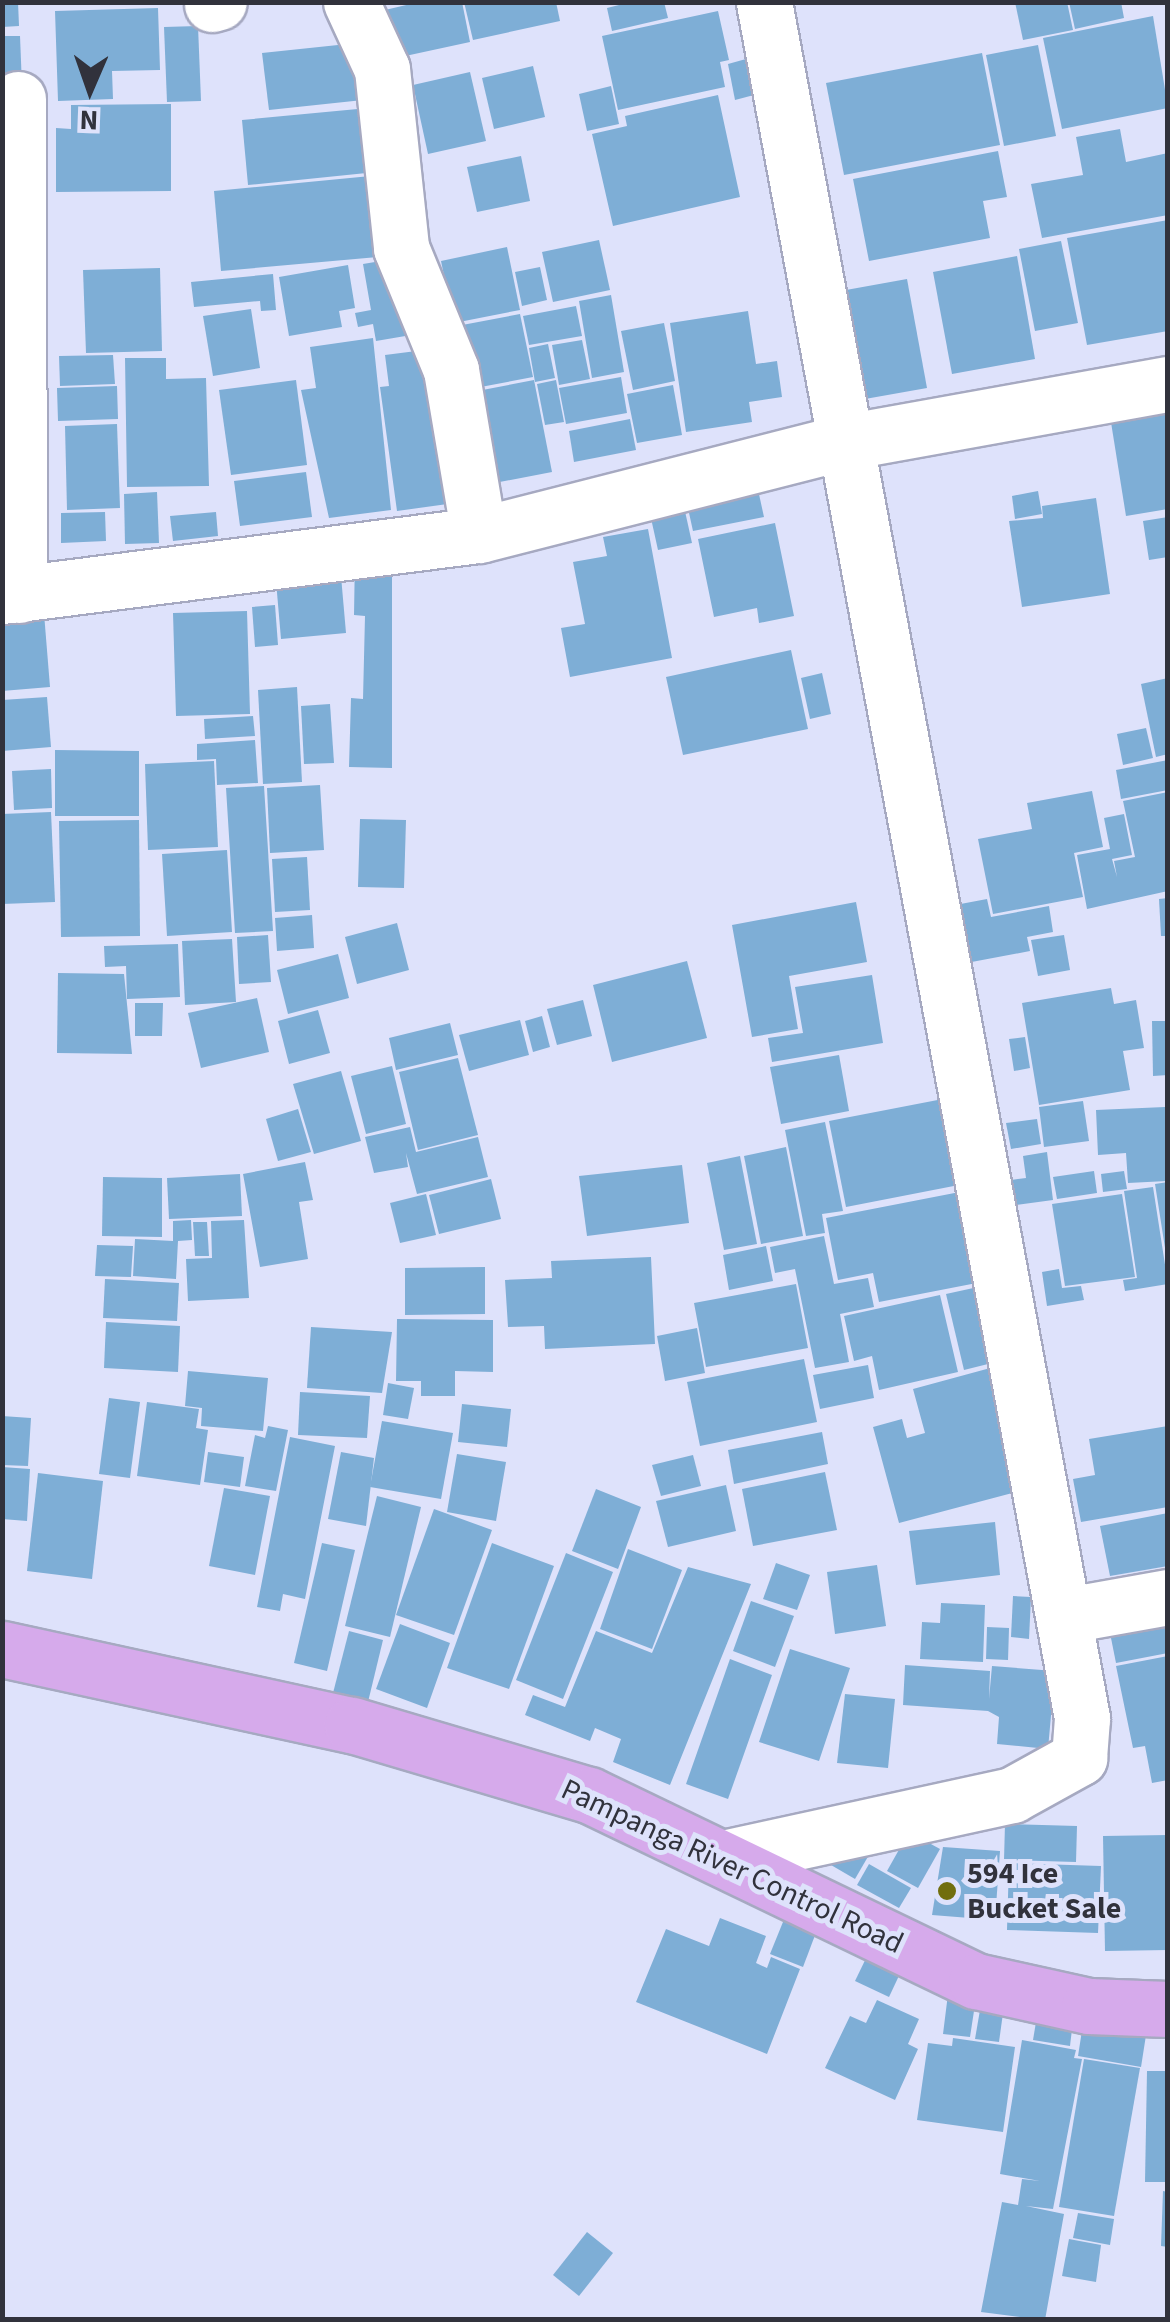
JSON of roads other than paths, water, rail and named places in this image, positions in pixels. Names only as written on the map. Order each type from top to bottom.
[{"type":"main road","name":"Pampanga River Control Road","points":[[2,1649],[389,1736],[590,1795],[976,1981],[1088,2006],[1168,2009]]},
{"type":"street","points":[[351,2],[382,68],[401,248],[451,370],[480,535]]},
{"type":"street","points":[[723,1858],[1012,1795],[1055,1776],[1079,1758],[1082,1718],[1067,1615],[764,2]]},
{"type":"street","points":[[18,99],[10,595],[480,535],[845,442],[1168,384]]},
{"type":"street","points":[[1067,1615],[1168,1597]]},
{"type":"place","name":"594 Ice Bucket Sale","points":[[947,1891]]}]
